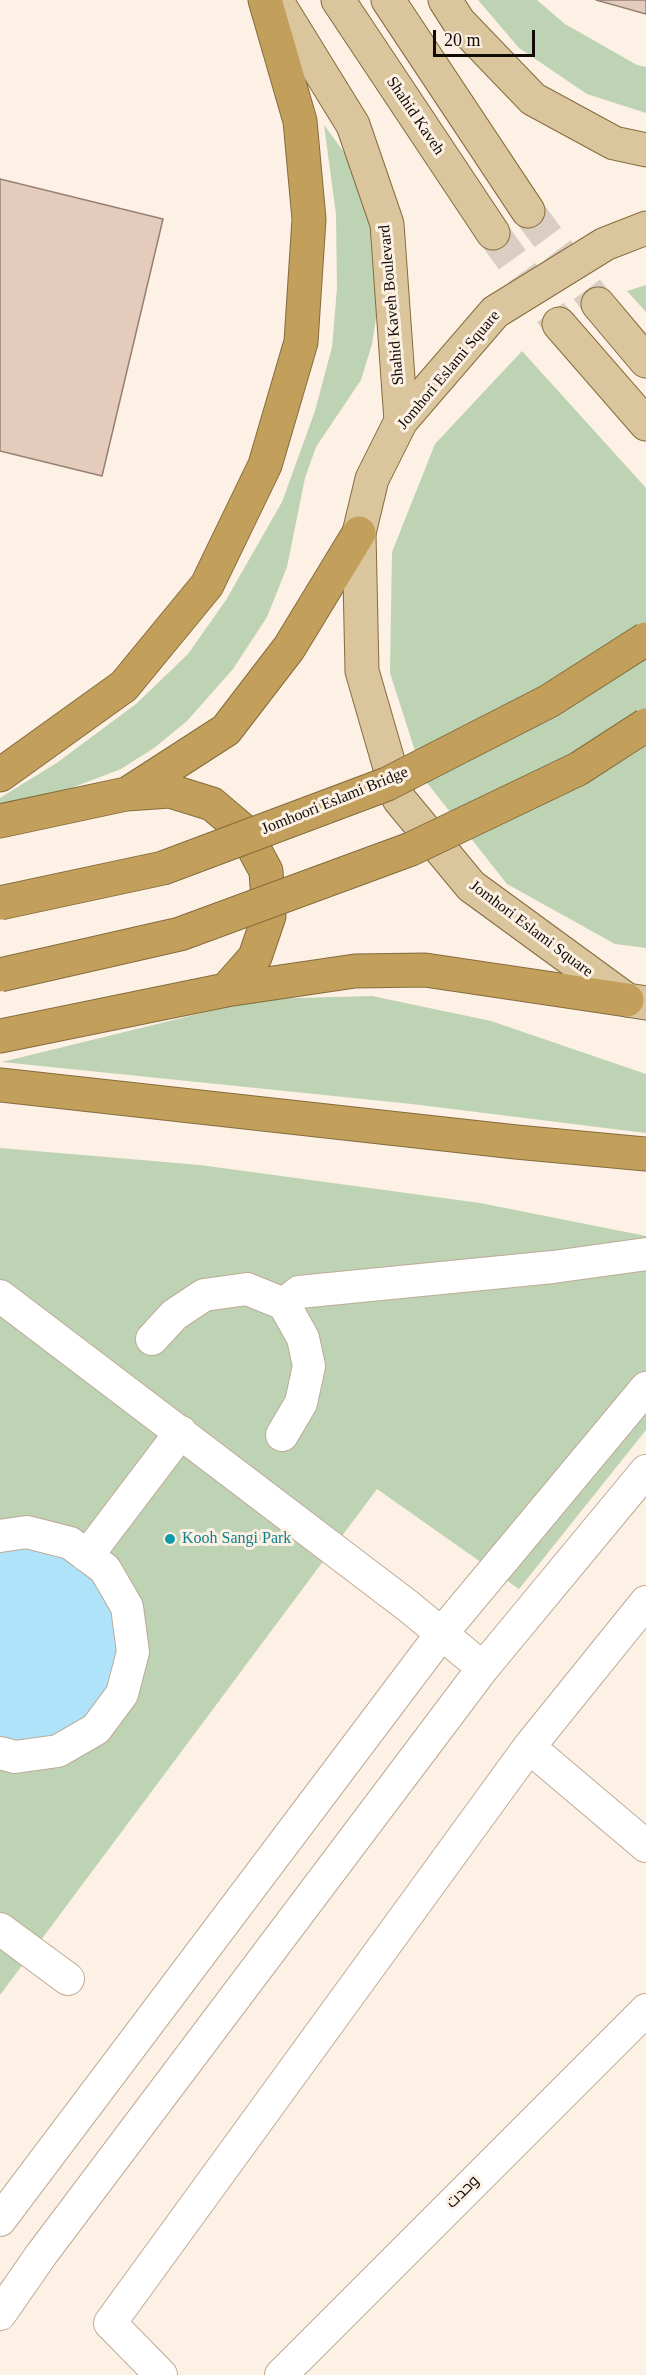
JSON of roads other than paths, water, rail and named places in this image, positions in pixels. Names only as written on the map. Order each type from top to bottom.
[{"type":"highway","points":[[0,775],[124,686],[207,585],[265,465],[302,342],[309,219],[300,121],[265,0]]},
{"type":"highway","points":[[126,794],[226,730],[289,648],[359,533]]},
{"type":"highway","name":"Jomhoori Eslami Bridge","points":[[0,903],[163,868],[387,784],[549,701],[646,639]]},
{"type":"highway","points":[[0,975],[180,934],[411,849],[578,769],[646,725]]},
{"type":"highway","points":[[0,821],[126,794],[170,790],[212,804],[245,832],[266,871],[269,916],[255,957],[226,990]]},
{"type":"highway","points":[[0,1036],[226,990],[356,971],[425,970],[637,1002]]},
{"type":"highway","points":[[0,1085],[516,1142],[646,1154]]},
{"type":"main road","name":"Shahid Kaveh Boulevard","points":[[276,0],[353,125],[387,224],[401,421]]},
{"type":"main road","name":"Shahid Kaveh","points":[[338,0],[493,233]]},
{"type":"main road","points":[[388,0],[528,211]]},
{"type":"main road","points":[[445,0],[459,22],[533,99],[614,144],[646,150]]},
{"type":"main road","name":"Jomhori Eslami Square","points":[[637,1002],[471,886],[399,798],[362,671],[359,533],[372,479],[401,421],[495,312],[605,244],[646,228]]},
{"type":"main road","points":[[598,304],[646,361]]},
{"type":"main road","points":[[559,324],[646,424]]},
{"type":"street","points":[[284,1304],[299,1292],[553,1267],[646,1254]]},
{"type":"street","points":[[152,1339],[174,1315],[204,1295],[247,1289],[284,1304],[303,1338],[309,1366],[301,1403],[282,1435]]},
{"type":"street","points":[[0,1296],[442,1633],[483,1668]]},
{"type":"street","points":[[0,2220],[442,1633],[646,1388]]},
{"type":"street","points":[[87,1556],[181,1432]]},
{"type":"street","points":[[0,2314],[41,2254],[483,1668],[646,1471]]},
{"type":"street","points":[[0,1536],[27,1532],[70,1543],[105,1569],[127,1607],[133,1652],[122,1694],[96,1729],[58,1751],[15,1757],[0,1753]]},
{"type":"street","points":[[161,2375],[110,2323],[529,1747],[646,1602]]},
{"type":"street","points":[[529,1747],[646,1846]]},
{"type":"street","points":[[0,1929],[68,1979]]},
{"type":"street","name":"وحدت","points":[[281,2375],[646,2010]]},
{"type":"water","points":[[26,1546],[63,1556],[94,1579],[113,1612],[118,1651],[109,1688],[85,1718],[53,1737],[16,1742],[0,1738],[0,1550]]},
{"type":"tunnel","points":[[528,211],[598,304]]},
{"type":"tunnel","points":[[493,233],[559,324]]},
{"type":"place","name":"Kooh Sangi Park","points":[[170,1539]]}]
